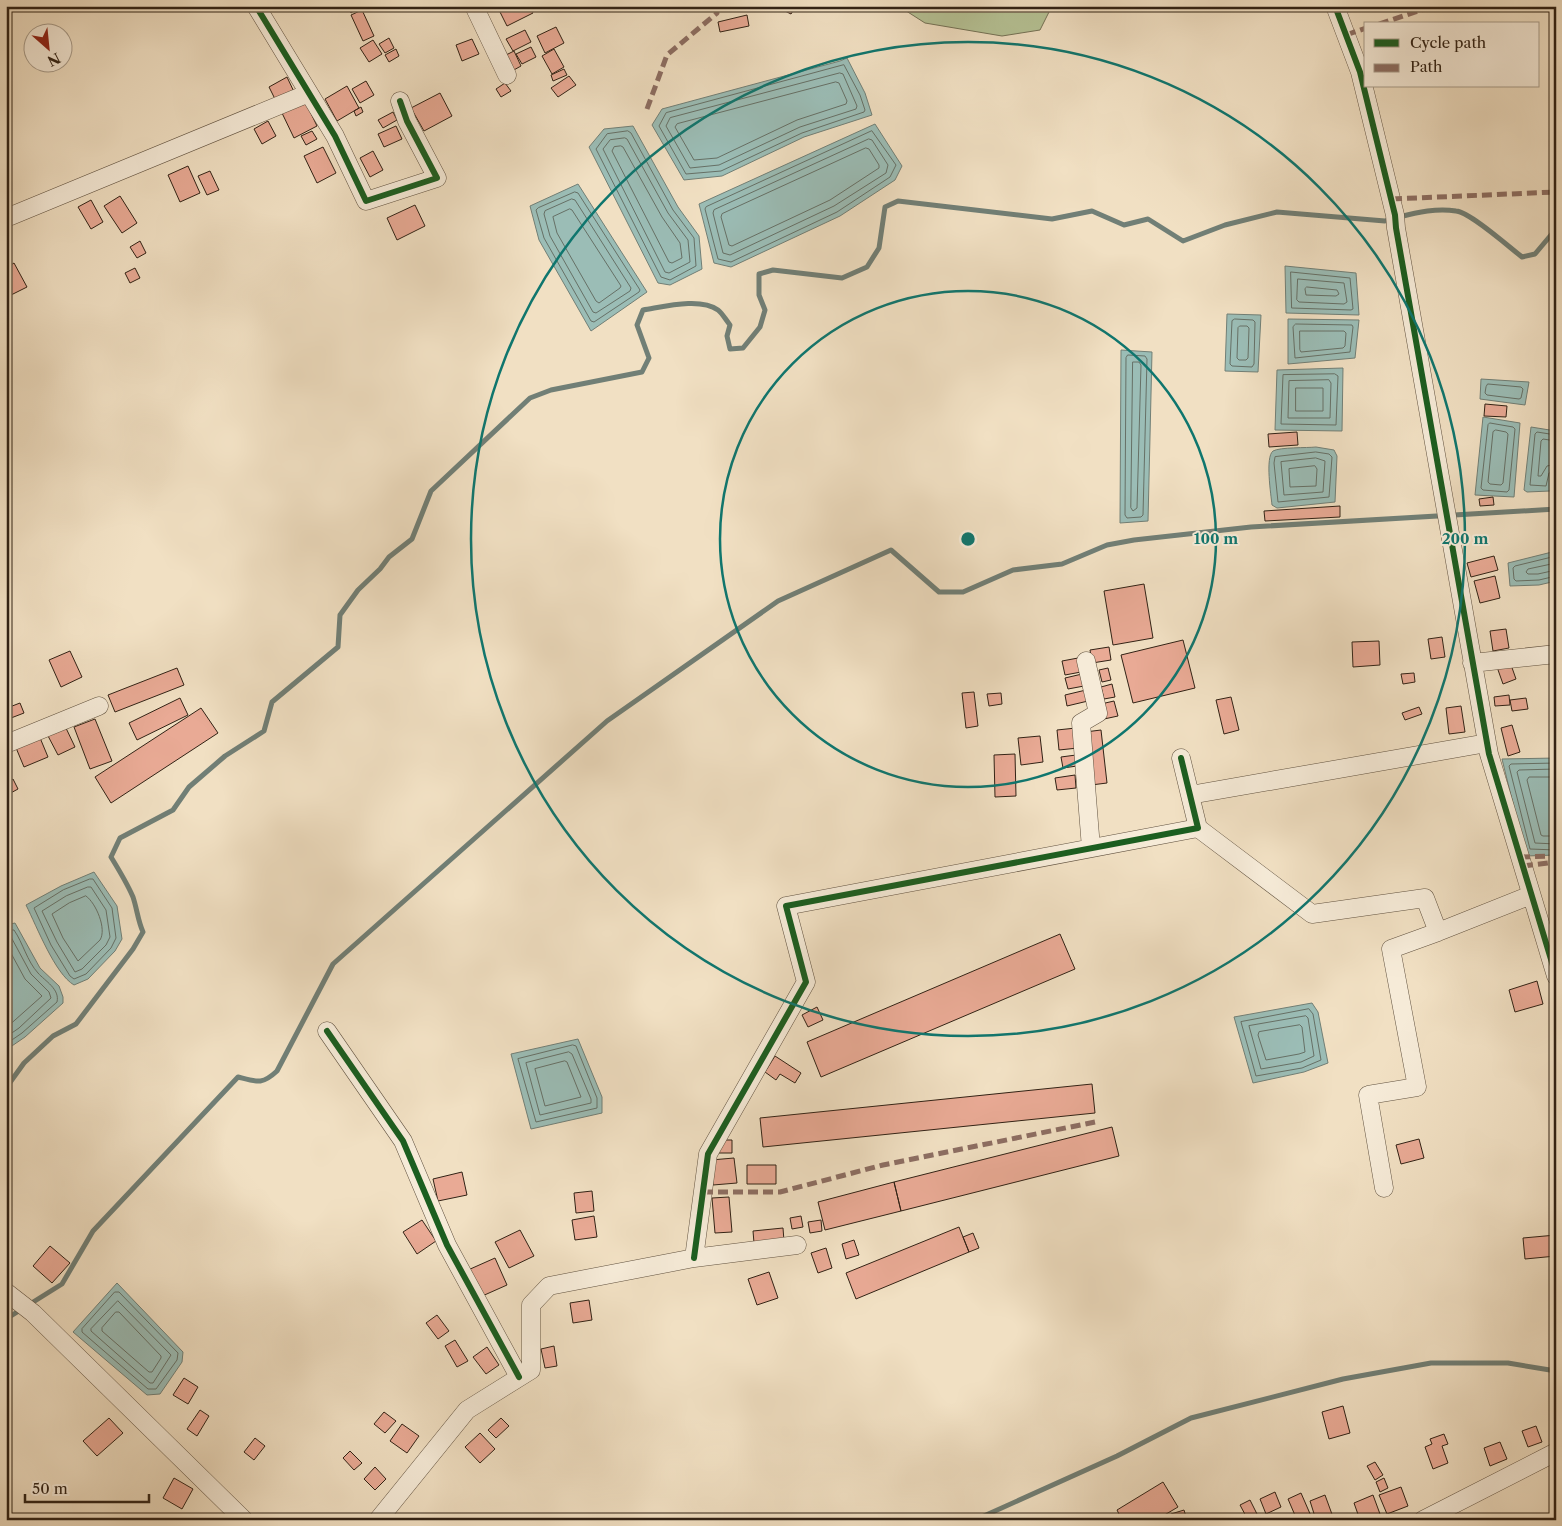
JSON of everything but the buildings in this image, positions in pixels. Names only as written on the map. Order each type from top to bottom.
[{"type":"street","points":[[256,6],[335,136],[366,201],[437,178],[407,121],[400,101]]},
{"type":"street","points":[[474,6],[507,75]]},
{"type":"street","points":[[1335,6],[1360,72],[1396,221],[1487,743],[1556,976]]},
{"type":"street","points":[[6,218],[309,93]]},
{"type":"street","points":[[1472,663],[1556,654]]},
{"type":"street","points":[[1086,661],[1098,713],[1081,723],[1090,848]]},
{"type":"street","points":[[6,744],[99,706]]},
{"type":"street","points":[[1190,795],[1487,743]]},
{"type":"street","points":[[1181,758],[1198,828],[1312,914],[1425,898],[1438,932]]},
{"type":"street","points":[[694,1258],[708,1154],[806,982],[786,906],[1198,828]]},
{"type":"street","points":[[1384,1188],[1368,1095],[1417,1088],[1391,949],[1531,895]]},
{"type":"street","points":[[326,1031],[403,1142],[447,1244],[519,1377]]},
{"type":"street","points":[[378,1520],[467,1410],[531,1370],[531,1305],[549,1286],[694,1258],[796,1246]]},
{"type":"street","points":[[10,1296],[33,1313],[244,1520]]},
{"type":"street","points":[[1423,1520],[1556,1452]]},
{"type":"green space","points":[[1052,6],[1040,30],[1002,36],[925,23],[900,7]]},
{"type":"water","points":[[847,58],[865,93],[872,115],[804,137],[722,176],[684,180],[652,125],[662,109]]},
{"type":"water","points":[[875,124],[902,166],[895,180],[840,216],[731,267],[714,263],[699,204]]},
{"type":"water","points":[[633,126],[678,207],[699,236],[702,269],[670,285],[658,283],[589,147],[604,129]]},
{"type":"water","points":[[578,184],[647,292],[591,331],[539,240],[530,206]]},
{"type":"water","points":[[1285,266],[1356,273],[1359,315],[1286,313]]},
{"type":"water","points":[[1227,314],[1261,315],[1258,372],[1225,371]]},
{"type":"water","points":[[1288,319],[1359,320],[1355,358],[1288,364]]},
{"type":"water","points":[[1121,350],[1152,352],[1148,521],[1120,523]]},
{"type":"water","points":[[1343,368],[1342,431],[1275,430],[1277,370]]},
{"type":"water","points":[[1481,379],[1529,382],[1525,405],[1480,399]]},
{"type":"water","points":[[1483,417],[1520,423],[1514,497],[1475,495]]},
{"type":"water","points":[[1531,427],[1556,431],[1556,455],[1550,491],[1527,492],[1524,490]]},
{"type":"water","points":[[1316,447],[1334,450],[1337,456],[1335,502],[1277,508],[1272,505],[1269,461],[1273,451],[1287,448]]},
{"type":"water","points":[[1556,551],[1556,581],[1539,585],[1510,586],[1508,563]]},
{"type":"water","points":[[1556,758],[1556,855],[1526,856],[1502,759]]},
{"type":"water","points":[[94,872],[117,906],[122,939],[115,951],[88,979],[74,985],[53,961],[26,905],[61,886]]},
{"type":"water","points":[[15,923],[40,968],[59,986],[63,1003],[25,1037],[6,1050],[6,925]]},
{"type":"water","points":[[1312,1003],[1318,1012],[1328,1063],[1304,1072],[1253,1083],[1234,1017]]},
{"type":"water","points":[[578,1039],[602,1097],[602,1113],[531,1129],[511,1054]]},
{"type":"water","points":[[117,1283],[183,1352],[182,1362],[160,1394],[147,1395],[73,1332]]},
{"type":"waterway","points":[[6,1088],[24,1063],[53,1036],[76,1024],[133,949],[143,932],[133,897],[111,857],[120,838],[173,810],[189,787],[225,756],[264,731],[272,702],[338,647],[340,615],[358,590],[380,569],[389,557],[412,539],[431,491],[530,398],[551,390],[642,372],[649,358],[637,325],[643,310],[692,303],[710,306],[718,310],[730,325],[727,336],[730,349],[743,348],[760,327],[765,310],[759,295],[759,274],[773,270],[842,278],[867,267],[879,248],[885,207],[898,201],[1052,219],[1092,211],[1124,225],[1148,219],[1183,241],[1225,225],[1277,212],[1385,221],[1391,219]]},
{"type":"waterway","points":[[1399,217],[1435,210],[1456,211],[1480,223],[1522,257],[1535,254],[1556,229]]},
{"type":"waterway","points":[[6,1319],[62,1284],[93,1231],[238,1077],[259,1081],[267,1079],[277,1071],[333,964],[607,721],[778,601],[891,550],[939,592],[963,592],[1013,570],[1062,564],[1107,545],[1134,540],[1251,527],[1556,509]]},
{"type":"waterway","points":[[975,1520],[1117,1456],[1191,1418],[1343,1379],[1431,1363],[1508,1363],[1556,1371]]},
{"type":"marked path","points":[[647,109],[667,55],[717,13],[714,6]]},
{"type":"marked path","points":[[1385,22],[1433,6]]},
{"type":"marked path","points":[[1346,35],[1364,29]]},
{"type":"marked path","points":[[1392,199],[1556,192]]},
{"type":"marked path","points":[[1520,857],[1556,856]]},
{"type":"marked path","points":[[1523,866],[1556,862]]},
{"type":"marked path","points":[[703,1192],[780,1192],[883,1165],[1095,1122]]},
{"type":"cycle path","points":[[256,6],[335,136],[366,201],[437,178],[407,121],[400,101]]},
{"type":"cycle path","points":[[1335,6],[1360,72],[1395,215],[1489,754],[1556,976]]},
{"type":"cycle path","points":[[694,1258],[708,1154],[806,982],[786,906],[1198,828],[1181,758]]},
{"type":"cycle path","points":[[327,1031],[403,1141],[447,1245],[519,1377]]}]
